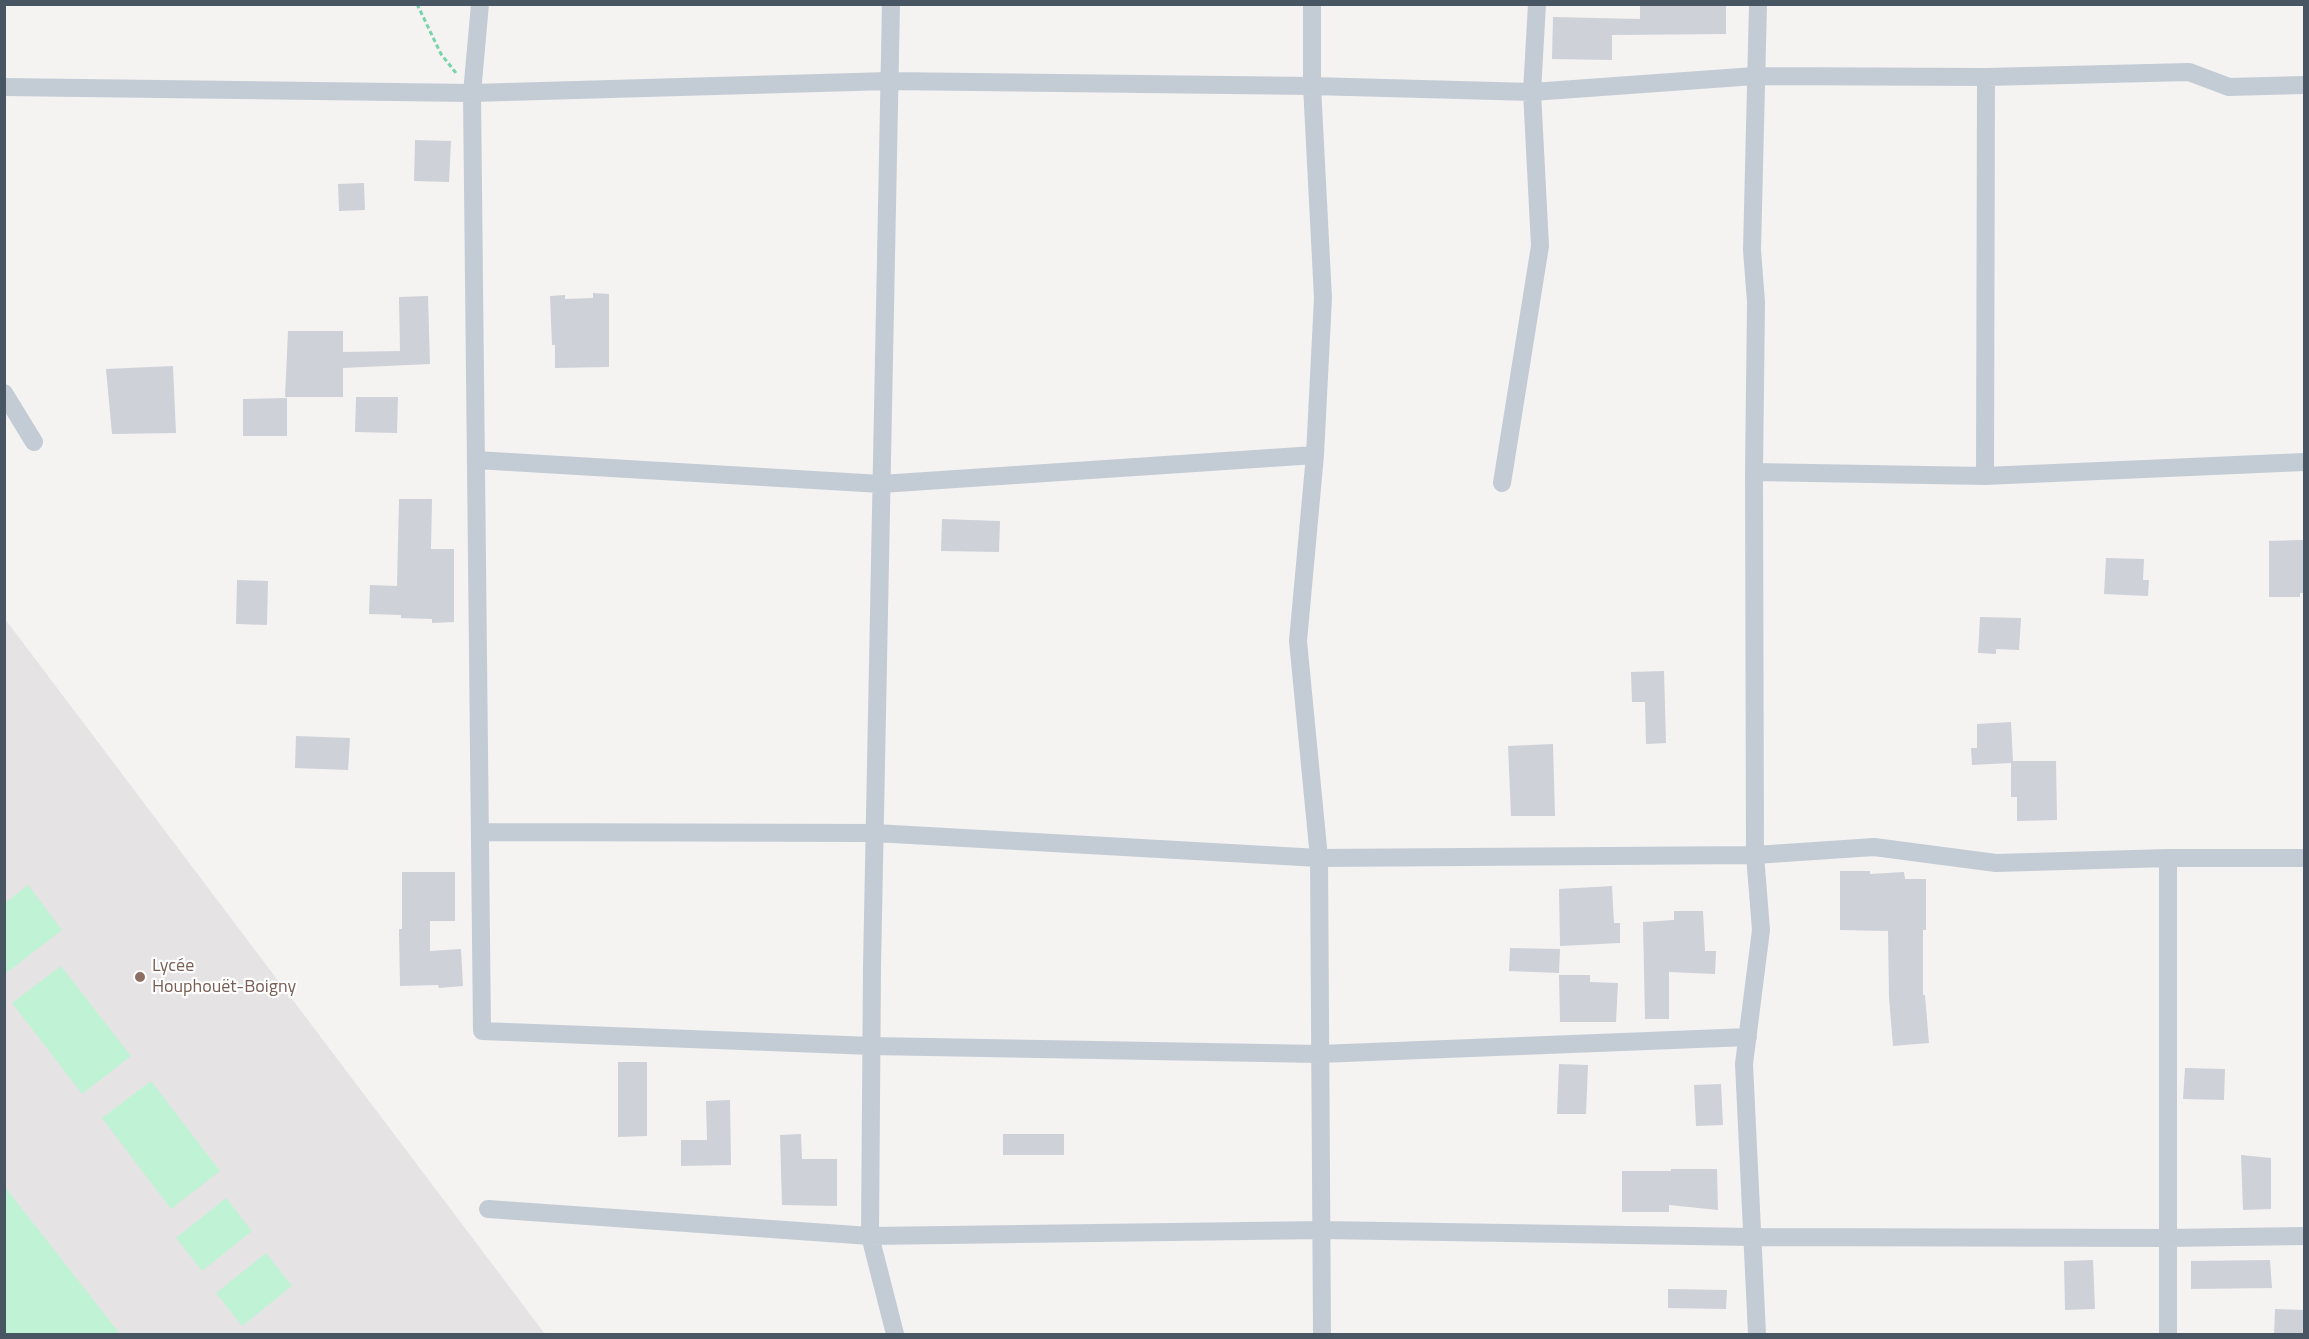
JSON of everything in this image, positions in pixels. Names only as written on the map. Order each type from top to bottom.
[{"type":"street","points":[[480,4],[472,93],[482,1030],[872,1046],[1320,1054],[1748,1037]]},
{"type":"street","points":[[891,4],[875,833],[870,1236],[896,1335]]},
{"type":"street","points":[[1312,4],[1312,86],[1323,298],[1315,455],[1298,640],[1319,858],[1322,1335]]},
{"type":"street","points":[[1502,483],[1540,246],[1532,92],[1537,4]]},
{"type":"street","points":[[1757,1335],[1744,1064],[1761,930],[1755,855],[1756,302],[1752,250],[1758,4]]},
{"type":"street","points":[[4,87],[472,93],[889,81],[1312,86],[1532,92],[1755,76],[1986,77],[2189,72],[2229,87],[2304,85]]},
{"type":"street","points":[[1985,476],[1986,77]]},
{"type":"street","points":[[4,393],[34,442]]},
{"type":"street","points":[[476,460],[881,484],[1315,455]]},
{"type":"street","points":[[1754,472],[1985,476],[2304,462]]},
{"type":"street","points":[[480,832],[875,833],[1319,858],[1755,855],[1874,848],[1996,863],[2168,858],[2304,858]]},
{"type":"street","points":[[2168,858],[2168,1335]]},
{"type":"street","points":[[488,1209],[870,1236],[1322,1230],[1752,1238],[2304,1236]]},
{"type":"path","points":[[417,4],[441,54],[472,93]]},
{"type":"shaded area","name":"Lycée Houphouët-Boigny","points":[[5,619],[545,1334],[5,1334]]},
{"type":"green space","points":[[28,885],[62,930],[5,974],[5,903]]},
{"type":"green space","points":[[61,966],[131,1056],[82,1094],[12,1003]]},
{"type":"green space","points":[[151,1081],[220,1171],[171,1209],[102,1118]]},
{"type":"green space","points":[[5,1187],[120,1334],[5,1334]]},
{"type":"green space","points":[[226,1198],[252,1231],[202,1271],[176,1238]]},
{"type":"green space","points":[[266,1253],[292,1286],[242,1326],[216,1293]]},
{"type":"building","points":[[1640,4],[1726,4],[1726,34],[1612,35],[1612,60],[1552,59],[1553,17],[1640,19]]},
{"type":"building","points":[[415,140],[451,141],[449,182],[414,181]]},
{"type":"building","points":[[364,183],[365,210],[339,211],[338,184]]},
{"type":"building","points":[[593,293],[609,294],[609,367],[555,368],[550,296],[565,295],[565,299],[593,298]]},
{"type":"building","points":[[428,296],[430,364],[343,368],[343,397],[285,397],[288,331],[343,331],[343,352],[400,351],[399,297]]},
{"type":"building","points":[[173,366],[176,433],[112,434],[106,369]]},
{"type":"building","points":[[356,397],[398,397],[397,433],[355,432]]},
{"type":"building","points":[[287,398],[287,436],[243,436],[243,399]]},
{"type":"building","points":[[399,499],[432,499],[431,549],[454,549],[454,622],[432,623],[432,619],[369,614],[370,585],[397,586]]},
{"type":"building","points":[[942,519],[1000,521],[999,552],[941,551]]},
{"type":"building","points":[[2304,540],[2304,593],[2300,593],[2300,597],[2269,597],[2269,541]]},
{"type":"building","points":[[2106,558],[2144,559],[2143,580],[2149,580],[2148,596],[2104,594]]},
{"type":"building","points":[[237,580],[268,581],[267,625],[236,624]]},
{"type":"building","points":[[1980,617],[2021,618],[2019,650],[1996,649],[1996,654],[1978,653]]},
{"type":"building","points":[[1664,671],[1666,743],[1646,744],[1645,702],[1632,702],[1631,672]]},
{"type":"building","points":[[2011,722],[2013,761],[2056,761],[2057,820],[2017,821],[2017,797],[2011,797],[2011,763],[1972,765],[1971,748],[1977,748],[1977,724]]},
{"type":"building","points":[[296,736],[350,738],[348,770],[295,768]]},
{"type":"building","points":[[1553,744],[1555,816],[1511,816],[1508,746]]},
{"type":"building","points":[[1840,871],[1870,871],[1870,874],[1904,872],[1905,879],[1926,879],[1923,995],[1925,995],[1929,1043],[1893,1046],[1889,998],[1888,931],[1840,930]]},
{"type":"building","points":[[402,872],[455,872],[455,921],[430,921],[430,951],[461,949],[463,986],[439,988],[438,985],[400,986],[399,929],[402,929]]},
{"type":"building","points":[[1612,886],[1614,923],[1620,923],[1620,943],[1560,946],[1559,889]]},
{"type":"building","points":[[1674,911],[1703,911],[1705,951],[1716,951],[1715,974],[1669,972],[1669,1019],[1645,1019],[1643,922],[1674,920]]},
{"type":"building","points":[[1510,948],[1560,949],[1559,973],[1509,971]]},
{"type":"building","points":[[1559,975],[1590,975],[1590,982],[1618,983],[1616,1022],[1560,1022]]},
{"type":"building","points":[[618,1062],[647,1062],[647,1136],[618,1137]]},
{"type":"building","points":[[1559,1064],[1588,1065],[1586,1114],[1557,1114]]},
{"type":"building","points":[[2185,1068],[2225,1069],[2224,1100],[2183,1099]]},
{"type":"building","points":[[1721,1084],[1723,1125],[1696,1126],[1694,1085]]},
{"type":"building","points":[[730,1100],[731,1165],[681,1166],[681,1140],[707,1140],[706,1101]]},
{"type":"building","points":[[801,1134],[802,1159],[837,1159],[837,1206],[782,1205],[780,1135]]},
{"type":"building","points":[[1003,1134],[1064,1134],[1064,1155],[1003,1155]]},
{"type":"building","points":[[2241,1155],[2271,1158],[2271,1209],[2243,1210]]},
{"type":"building","points":[[1671,1169],[1717,1169],[1718,1210],[1669,1205],[1669,1212],[1622,1212],[1622,1171],[1671,1171]]},
{"type":"building","points":[[2093,1260],[2095,1309],[2065,1310],[2064,1261]]},
{"type":"building","points":[[2270,1260],[2272,1288],[2191,1289],[2191,1261]]},
{"type":"building","points":[[1668,1289],[1727,1290],[1726,1309],[1668,1308]]},
{"type":"building","points":[[2275,1309],[2304,1310],[2304,1335],[2274,1335]]},
{"type":"place","name":"Lycée Houphouët-Boigny","points":[[140,977]]}]
